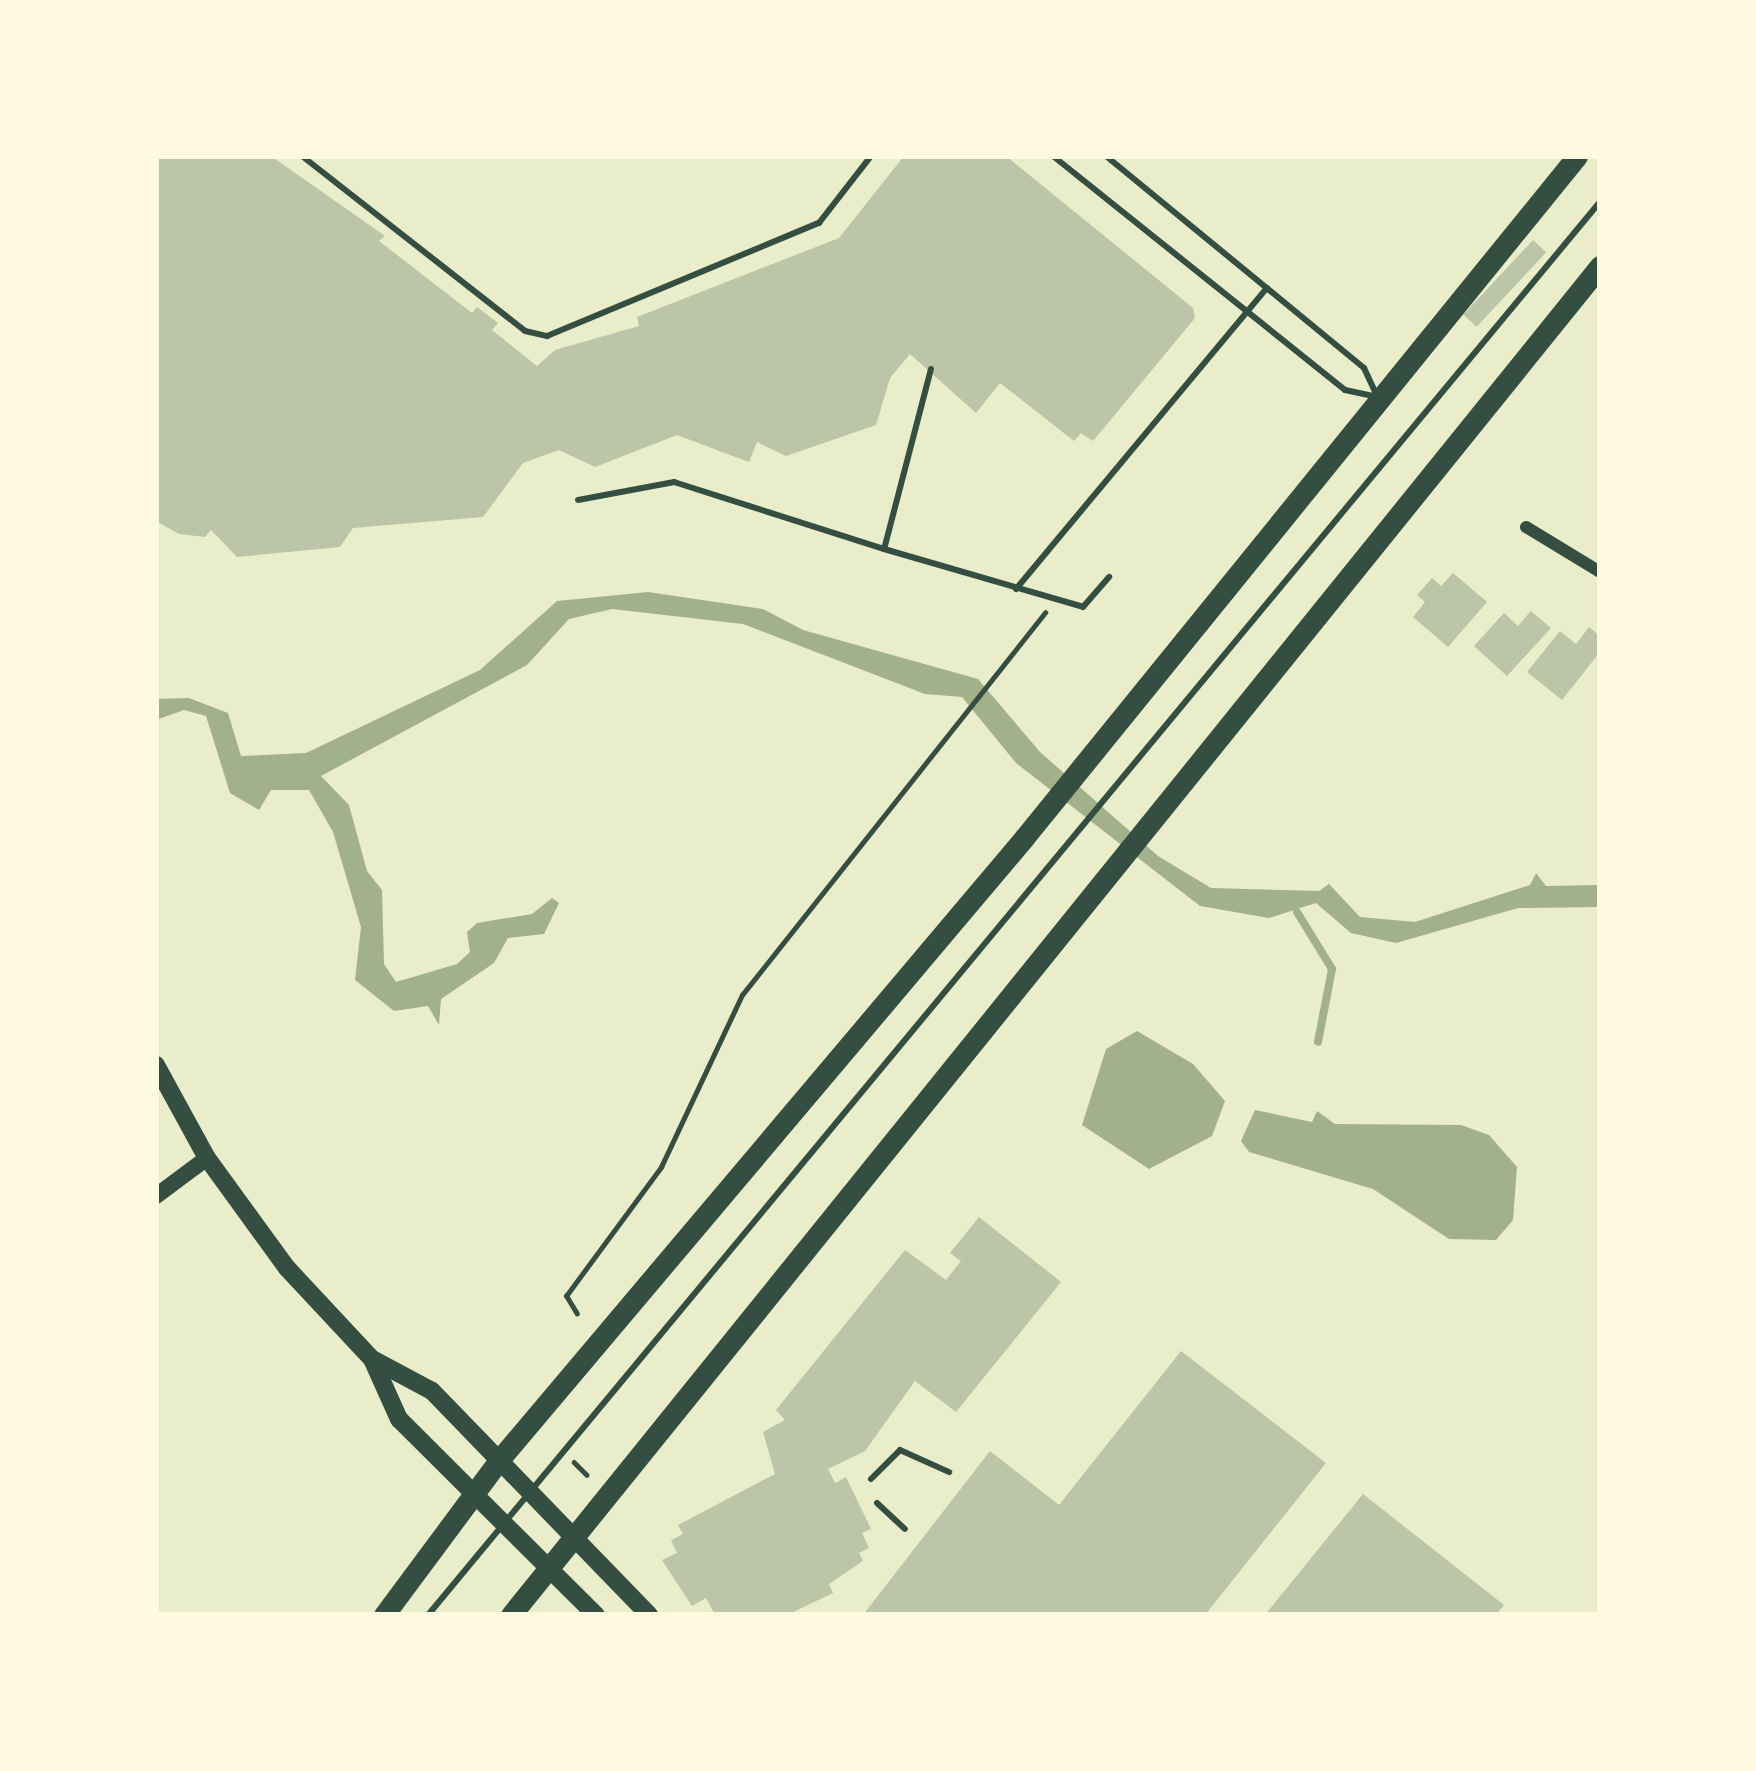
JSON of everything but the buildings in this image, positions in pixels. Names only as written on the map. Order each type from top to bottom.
[{"type":"main road","points":[[384,1615],[500,1460],[1024,838],[1577,156]]},
{"type":"main road","points":[[511,1615],[569,1534],[1099,894],[1600,266]]},
{"type":"main road","points":[[156,1065],[248,1222],[372,1359],[399,1419],[596,1615]]},
{"type":"main road","points":[[372,1359],[432,1391],[649,1615]]},
{"type":"street","points":[[1526,526],[1600,572]]},
{"type":"street","points":[[156,1196],[207,1158]]},
{"type":"lane","points":[[302,156],[525,331],[548,336],[819,223],[871,156]]},
{"type":"lane","points":[[1053,156],[1346,390],[1377,397]]},
{"type":"lane","points":[[1106,156],[1364,368],[1377,397]]},
{"type":"lane","points":[[428,1615],[527,1488],[1061,854],[1600,202]]},
{"type":"lane","points":[[1016,589],[1267,288]]},
{"type":"lane","points":[[884,549],[931,369]]},
{"type":"lane","points":[[578,500],[674,482],[1084,607],[1109,577]]},
{"type":"lane","points":[[871,1479],[880,1462],[900,1450],[949,1472]]},
{"type":"lane","points":[[877,1503],[905,1528]]},
{"type":"path","points":[[577,1314],[566,1296],[661,1167],[742,995],[1056,600]]},
{"type":"path","points":[[574,1462],[587,1475]]},
{"type":"shaded area","points":[[648,592],[763,609],[803,630],[978,679],[1040,752],[1158,856],[1211,888],[1319,891],[1329,884],[1360,917],[1415,922],[1530,885],[1536,873],[1546,886],[1600,885],[1600,907],[1518,908],[1396,943],[1351,933],[1316,903],[1269,918],[1200,906],[1016,763],[962,697],[925,694],[743,624],[612,609],[569,619],[527,665],[321,776],[349,805],[367,871],[382,890],[384,964],[396,982],[457,964],[470,952],[467,932],[477,923],[532,914],[552,898],[559,903],[544,934],[508,938],[494,963],[441,999],[439,1025],[428,1006],[394,1011],[355,980],[361,927],[333,832],[309,790],[271,790],[259,810],[230,793],[206,716],[184,710],[156,720],[156,699],[189,698],[228,713],[241,756],[306,753],[480,670],[557,601]]},
{"type":"shaded area","points":[[1137,1031],[1193,1064],[1225,1101],[1212,1136],[1149,1169],[1082,1125],[1106,1049]]},
{"type":"shaded area","points":[[1255,1110],[1312,1122],[1317,1111],[1335,1124],[1461,1125],[1489,1135],[1517,1167],[1513,1220],[1496,1240],[1449,1239],[1373,1189],[1249,1152],[1241,1141]]},
{"type":"waterway","points":[[1297,912],[1332,969],[1318,1042]]}]
